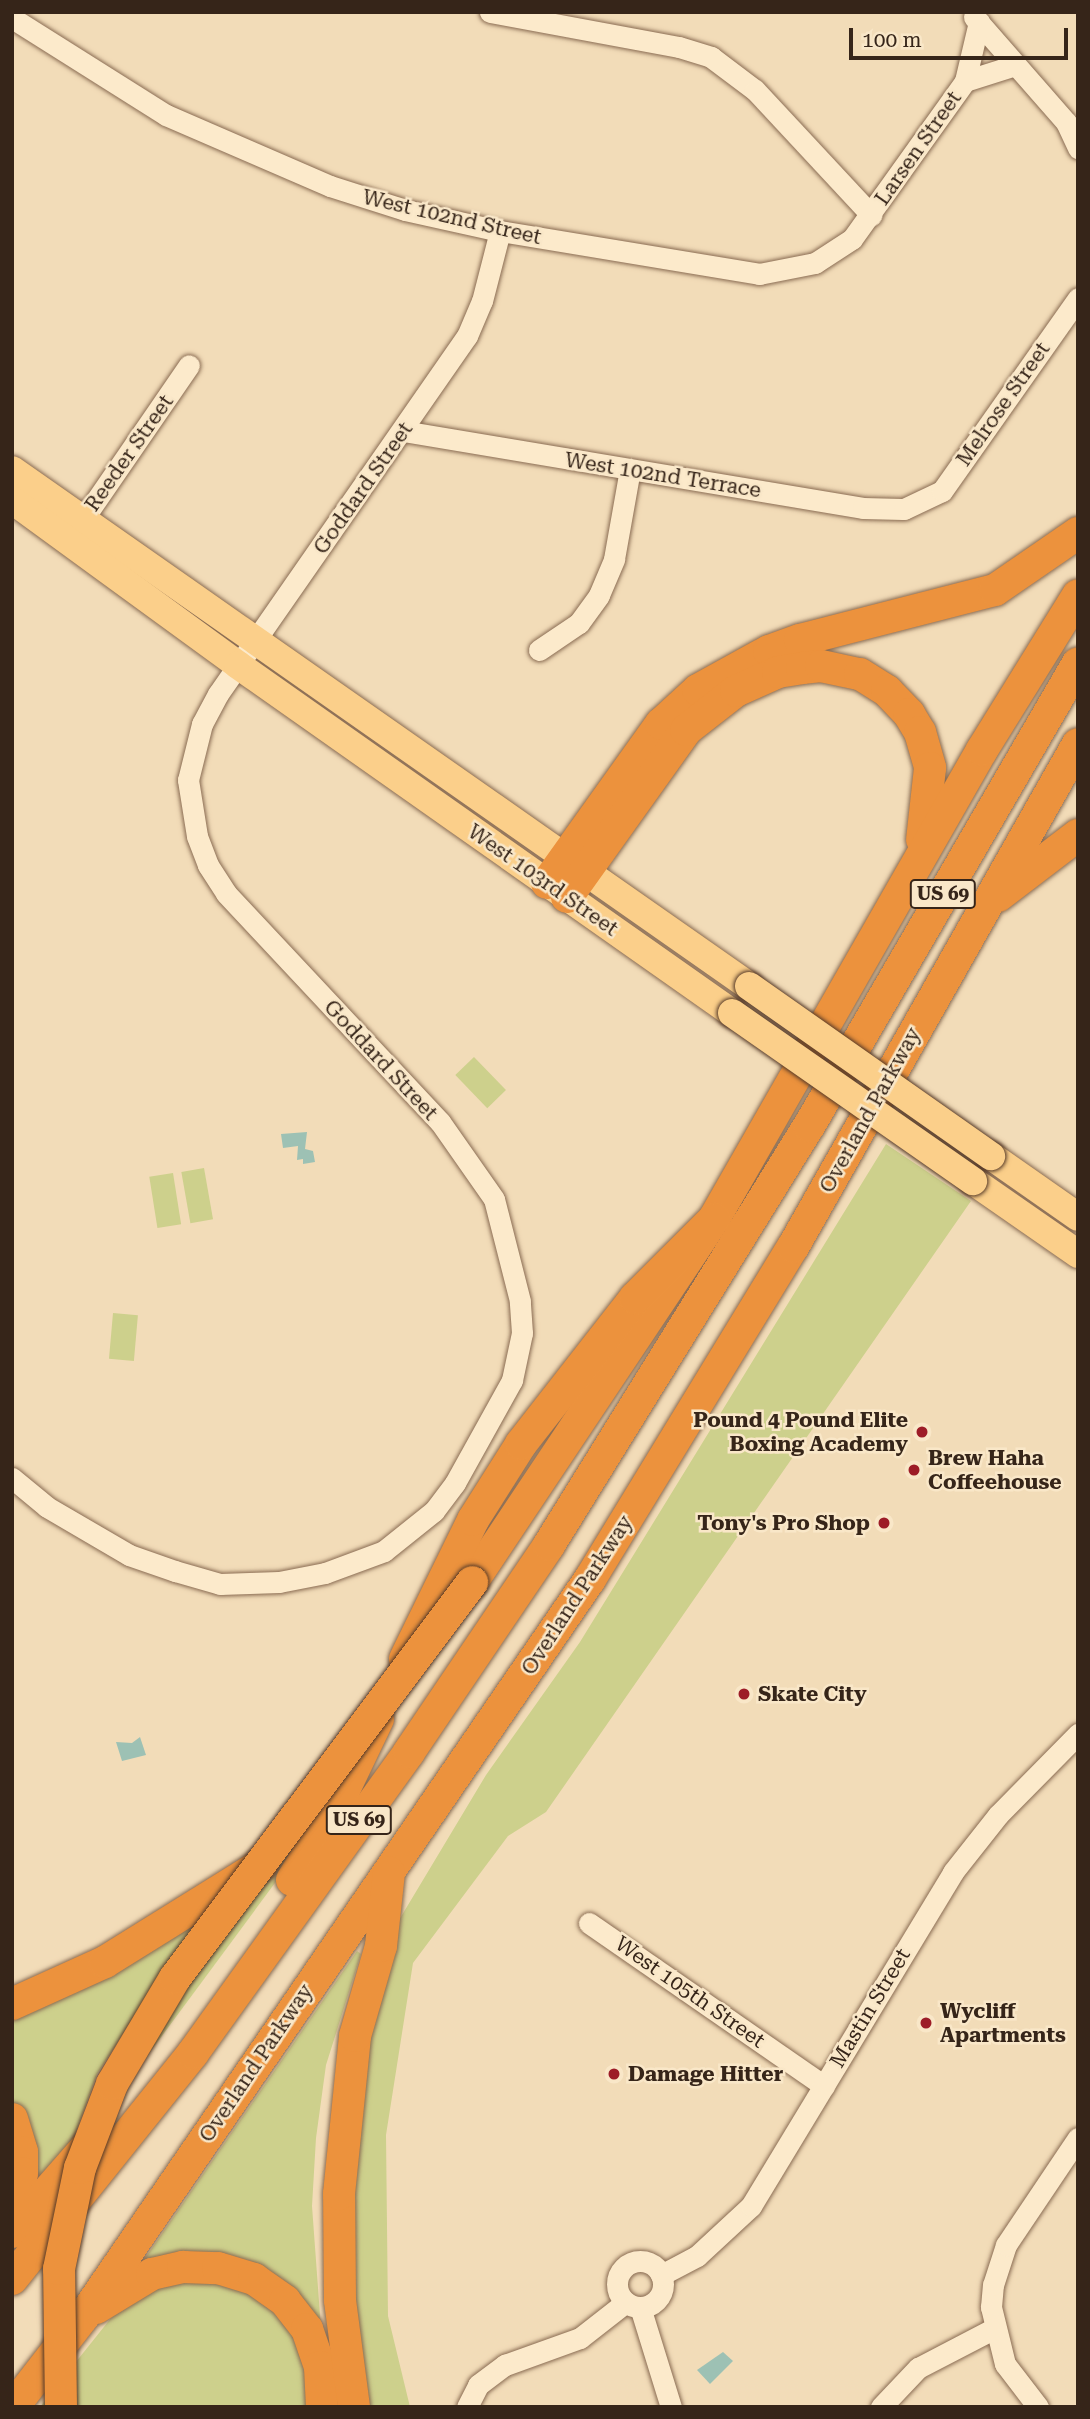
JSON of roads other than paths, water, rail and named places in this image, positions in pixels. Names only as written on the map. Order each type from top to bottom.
[{"type":"highway","points":[[566,877],[661,724],[698,690],[769,651],[800,640],[995,590],[1078,533]]},
{"type":"highway","points":[[61,2407],[59,2269],[80,2168],[95,2124],[133,2045],[175,1978],[472,1582],[713,1219],[919,861],[1078,594]]},
{"type":"highway","name":"Overland Parkway","points":[[12,2279],[193,2053],[409,1752],[549,1545],[809,1126],[1078,663]]},
{"type":"highway","points":[[566,877],[702,715],[736,691],[778,672],[821,666],[874,682],[899,701],[920,732],[931,786],[919,861]]},
{"type":"highway","name":"Overland Parkway","points":[[13,2407],[83,2317],[590,1579],[793,1247],[1078,744]]},
{"type":"highway","points":[[985,906],[1078,835]]},
{"type":"highway","points":[[12,2232],[197,2014],[310,1854],[350,1781],[448,1568],[521,1444],[635,1298],[713,1219]]},
{"type":"highway","points":[[12,2004],[105,1962],[262,1864]]},
{"type":"highway","points":[[354,2407],[340,2300],[338,2194],[355,2036],[381,1946],[389,1869]]},
{"type":"highway","points":[[12,2119],[22,2174],[12,2218]]},
{"type":"highway","points":[[83,2317],[130,2286],[183,2267],[218,2268],[254,2279],[285,2301],[307,2329],[320,2367],[322,2407]]},
{"type":"main road","name":"West 103rd Street","points":[[12,470],[76,530],[238,665],[566,877],[749,986],[1078,1217]]},
{"type":"main road","name":"West 103rd Street","points":[[12,500],[76,530],[255,642],[566,877],[732,1013],[1078,1254]]},
{"type":"street","points":[[490,12],[679,47],[711,57],[755,90],[871,215]]},
{"type":"street","points":[[975,17],[1066,122],[1078,148]]},
{"type":"street","name":"Larsen Street","points":[[871,215],[965,81],[975,17]]},
{"type":"street","name":"West 102nd Street","points":[[12,18],[117,88],[262,161],[405,210],[500,231],[766,274],[802,267],[827,257],[852,239],[871,215]]},
{"type":"street","name":"Larsen Street","points":[[965,81],[1015,65]]},
{"type":"street","name":"Goddard Street","points":[[12,1478],[47,1507],[129,1555],[175,1572],[220,1584],[279,1582],[325,1573],[384,1551],[434,1511],[455,1483],[512,1380],[522,1333],[517,1274],[494,1199],[481,1177],[432,1113],[243,912],[208,865],[190,809],[192,754],[212,704],[467,336],[482,301],[500,231]]},
{"type":"street","name":"Melrose Street","points":[[922,503],[942,491],[956,473],[1078,298]]},
{"type":"street","name":"Reeder Street","points":[[76,530],[190,365]]},
{"type":"street","name":"West 102nd Terrace","points":[[403,431],[863,508],[904,509],[922,503]]},
{"type":"street","points":[[538,650],[579,623],[606,582],[630,469]]},
{"type":"street","name":"Mastin Street","points":[[661,2275],[697,2256],[751,2206],[953,1872],[998,1815],[1078,1734]]},
{"type":"street","name":"West 105th Street","points":[[589,1923],[824,2086]]},
{"type":"street","points":[[1038,2407],[1005,2364],[995,2328],[993,2285],[1006,2245],[1078,2138]]},
{"type":"street","points":[[467,2407],[478,2385],[505,2365],[580,2339],[634,2305],[659,2296],[661,2275],[644,2261],[624,2267],[618,2289],[634,2305],[671,2407]]},
{"type":"street","points":[[881,2407],[918,2368],[995,2328]]},
{"type":"water","points":[[307,1132],[305,1149],[313,1151],[315,1162],[303,1164],[303,1159],[297,1160],[298,1146],[283,1148],[281,1134]]},
{"type":"water","points":[[140,1737],[146,1755],[122,1761],[116,1742],[132,1743]]},
{"type":"water","points":[[723,2352],[733,2361],[710,2384],[697,2370]]},
{"type":"place","name":"Pound 4 Pound Elite Boxing Academy","points":[[922,1432]]},
{"type":"place","name":"Brew Haha Coffeehouse","points":[[914,1470]]},
{"type":"place","name":"Tony's Pro Shop","points":[[884,1523]]},
{"type":"place","name":"Skate City","points":[[744,1694]]},
{"type":"place","name":"Wycliff Apartments","points":[[926,2023]]},
{"type":"place","name":"Damage Hitter","points":[[614,2074]]}]
